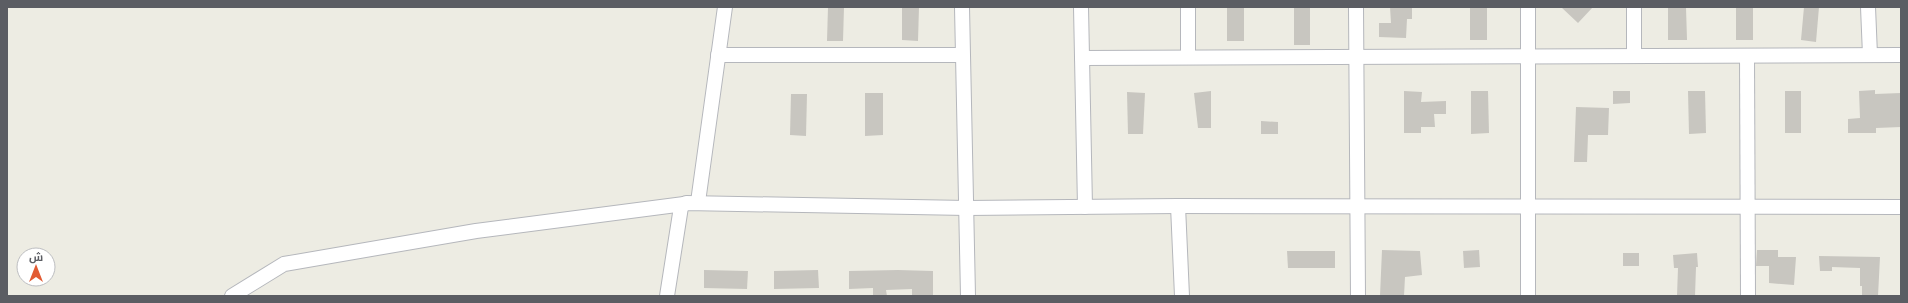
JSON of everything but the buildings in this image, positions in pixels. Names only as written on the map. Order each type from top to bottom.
[{"type":"street","points":[[691,203],[718,55],[725,7]]},
{"type":"street","points":[[962,7],[968,296]]},
{"type":"street","points":[[1081,7],[1085,207]]},
{"type":"street","points":[[1188,7],[1188,57]]},
{"type":"street","points":[[1356,7],[1358,296]]},
{"type":"street","points":[[1528,7],[1526,207],[1528,296]]},
{"type":"street","points":[[1634,7],[1634,56]]},
{"type":"street","points":[[1868,7],[1870,55]]},
{"type":"street","points":[[718,55],[962,55]]},
{"type":"street","points":[[1082,58],[1901,55]]},
{"type":"street","points":[[1747,56],[1746,208],[1748,296]]},
{"type":"street","points":[[667,296],[681,207],[691,203]]},
{"type":"street","points":[[232,296],[284,264],[476,231],[691,203],[967,208],[1178,206],[1746,208],[1901,207]]},
{"type":"street","points":[[1178,206],[1182,296]]}]
